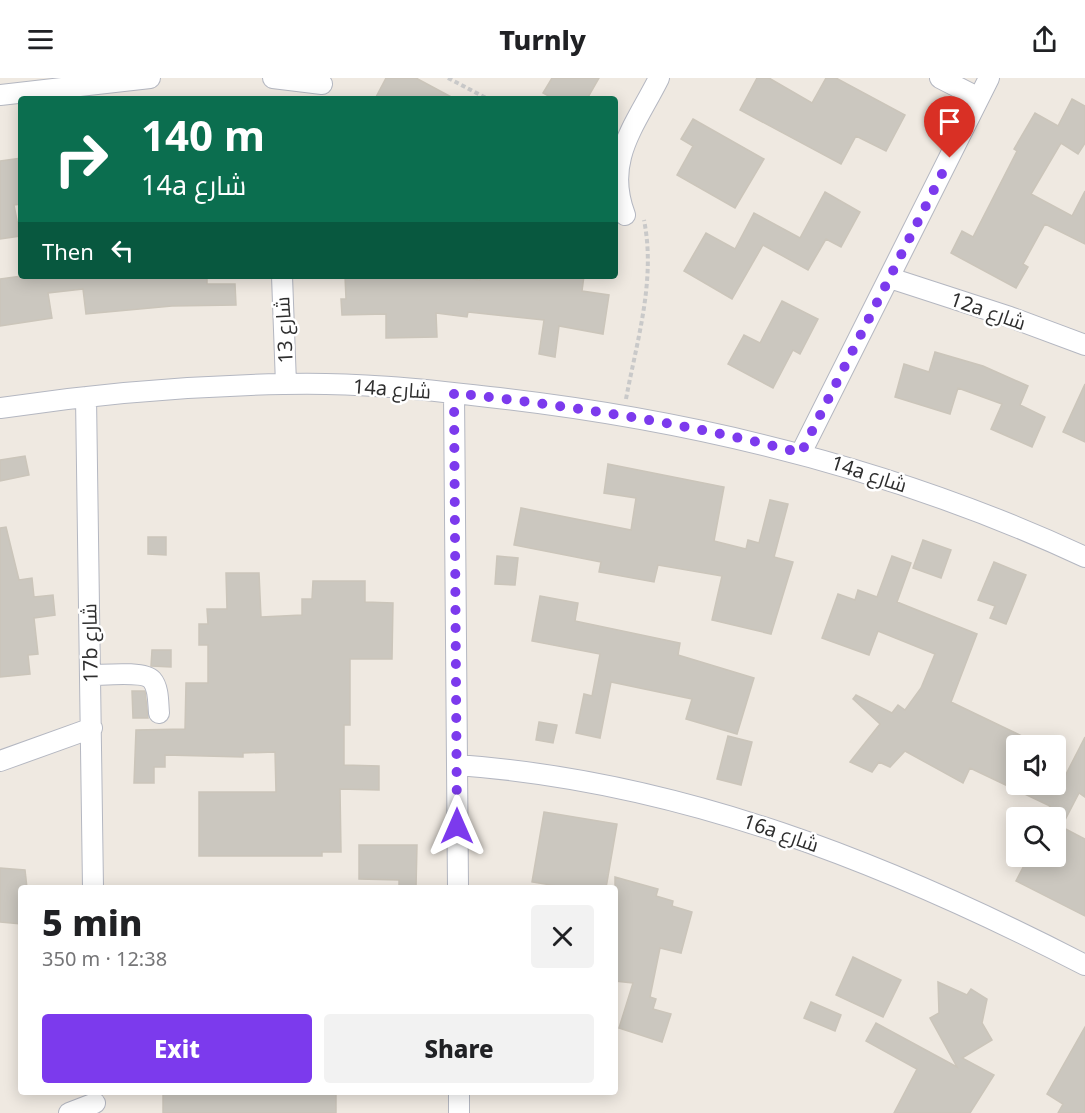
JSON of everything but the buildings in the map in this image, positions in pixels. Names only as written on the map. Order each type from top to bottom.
[{"type":"street","points":[[0,95],[150,78]]},
{"type":"street","points":[[273,78],[320,87]]},
{"type":"street","points":[[618,163],[659,78]]},
{"type":"street","points":[[940,78],[979,98]]},
{"type":"street","points":[[801,453],[989,78]]},
{"type":"street","points":[[618,196],[634,214]]},
{"type":"street","name":"12a شارع","points":[[890,278],[1010,317],[1085,345]]},
{"type":"street","name":"شارع 13","points":[[282,279],[286,384]]},
{"type":"street","name":"14a شارع","points":[[0,408],[86,397],[286,384],[454,393],[623,415],[744,438],[801,453],[934,496],[1085,557]]},
{"type":"street","points":[[454,393],[458,885]]},
{"type":"street","name":"17b شارع","points":[[86,397],[93,885]]},
{"type":"street","points":[[91,675],[145,675],[157,690],[159,713]]},
{"type":"street","points":[[0,761],[92,728]]},
{"type":"street","name":"16a شارع","points":[[457,765],[504,768],[598,782],[735,817],[810,842],[925,888],[1085,965]]},
{"type":"street","points":[[459,1095],[459,1113]]},
{"type":"street","points":[[69,1113],[95,1103]]},
{"type":"path","points":[[448,78],[482,96]]},
{"type":"path","points":[[623,415],[650,272],[649,245],[634,214]]},
{"type":"route","points":[[457,826],[454,393],[623,415],[744,438],[801,453],[950,158]]}]
